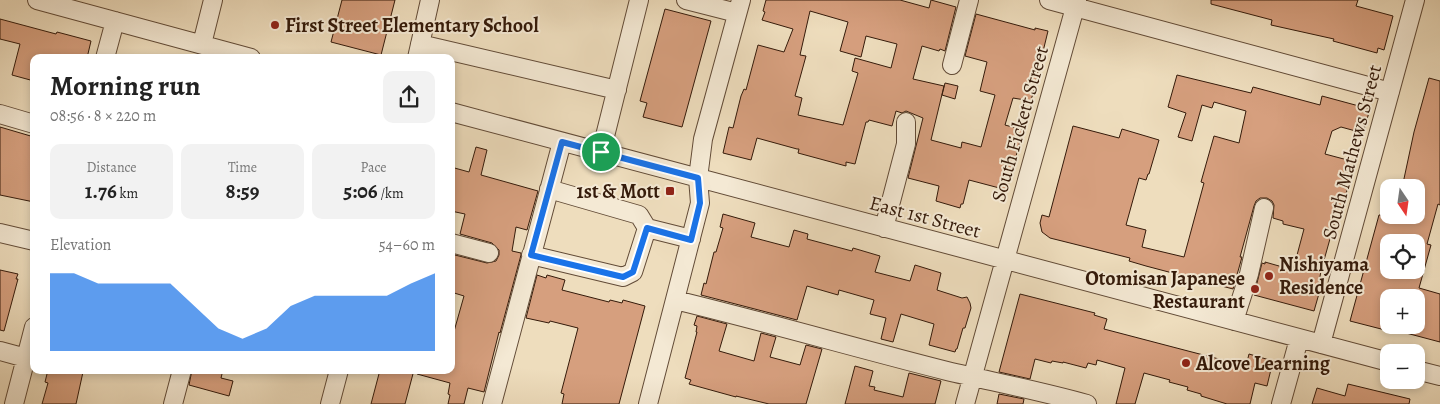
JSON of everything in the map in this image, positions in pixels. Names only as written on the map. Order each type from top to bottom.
[{"type":"street","points":[[202,44],[212,0]]},
{"type":"street","points":[[430,0],[418,51],[433,54]]},
{"type":"street","points":[[601,152],[639,0]]},
{"type":"street","points":[[648,404],[700,203],[698,178],[703,139],[739,6],[686,0]]},
{"type":"street","points":[[952,65],[969,0]]},
{"type":"street","points":[[1049,0],[1076,4],[1390,92]]},
{"type":"street","name":"South Mathews Street","points":[[1321,344],[1415,0]]},
{"type":"street","points":[[42,1],[238,54]]},
{"type":"street","name":"South Fickett Street","points":[[965,404],[1076,4]]},
{"type":"street","points":[[106,54],[115,21]]},
{"type":"street","points":[[455,58],[617,90]]},
{"type":"street","name":"East 1st Street","points":[[455,113],[1380,360]]},
{"type":"street","points":[[0,114],[30,123]]},
{"type":"street","points":[[884,228],[906,144],[906,122]]},
{"type":"street","points":[[492,404],[562,142]]},
{"type":"street","points":[[549,189],[639,216],[647,228],[691,240]]},
{"type":"street","points":[[1234,321],[1249,274],[1264,208]]},
{"type":"street","points":[[531,255],[623,277],[633,272],[647,228]]},
{"type":"street","points":[[0,233],[30,241]]},
{"type":"street","points":[[455,244],[489,253]]},
{"type":"street","points":[[675,300],[972,377],[1087,404]]},
{"type":"street","points":[[1281,404],[1299,339]]},
{"type":"street","points":[[14,404],[30,342]]},
{"type":"street","points":[[0,351],[26,358]]},
{"type":"street","points":[[1425,372],[1440,376]]},
{"type":"street","points":[[173,404],[181,374]]},
{"type":"street","points":[[330,404],[338,374]]},
{"type":"building","points":[[342,0],[395,0],[381,54],[331,42]]},
{"type":"building","points":[[766,0],[900,0],[929,8],[931,0],[956,7],[945,51],[922,46],[913,79],[944,86],[931,140],[961,148],[962,142],[981,147],[995,95],[980,91],[987,62],[965,56],[976,14],[1035,30],[1035,28],[1048,31],[1031,101],[1013,98],[1005,125],[1023,130],[1007,190],[969,180],[963,204],[961,204],[960,208],[936,201],[939,186],[908,178],[923,118],[906,111],[902,113],[896,111],[892,126],[869,120],[866,122],[855,164],[846,162],[846,166],[798,153],[799,149],[757,138],[751,160],[723,153],[729,127],[733,128],[741,96],[744,89],[746,90],[758,45],[784,52],[793,29],[762,20],[765,12],[763,11]],"holes":[[[810,11],[848,22],[840,51],[861,57],[866,36],[897,44],[891,68],[855,58],[852,71],[858,73],[843,125],[798,115],[802,98],[795,96],[806,56],[800,55]]]},
{"type":"building","points":[[1211,0],[1358,0],[1356,6],[1393,16],[1384,50],[1378,48],[1377,53],[1333,41],[1334,39],[1271,25],[1272,20],[1211,4]]},
{"type":"building","points":[[665,9],[711,21],[682,127],[643,117],[647,103],[640,101]]},
{"type":"building","points":[[0,19],[91,41],[88,54],[30,54],[30,80],[12,75],[20,44],[0,39]]},
{"type":"building","points":[[1177,75],[1251,93],[1253,87],[1320,105],[1322,96],[1370,109],[1363,133],[1341,127],[1332,131],[1325,154],[1355,162],[1338,222],[1335,221],[1321,271],[1319,282],[1322,283],[1314,311],[1254,295],[1262,263],[1265,264],[1265,262],[1293,270],[1304,229],[1283,224],[1283,221],[1273,218],[1274,205],[1267,198],[1260,198],[1254,206],[1233,289],[1129,261],[1130,258],[1050,238],[1042,232],[1040,223],[1042,215],[1049,217],[1073,126],[1119,138],[1122,129],[1159,140],[1146,180],[1139,178],[1126,225],[1146,230],[1142,247],[1184,257],[1204,183],[1201,182],[1214,136],[1239,143],[1246,111],[1214,102],[1212,108],[1202,105],[1192,141],[1178,137],[1186,113],[1168,107]]},
{"type":"building","points":[[1429,78],[1440,81],[1440,205],[1438,204],[1427,244],[1431,245],[1425,266],[1425,234],[1380,234],[1380,279],[1422,279],[1419,288],[1422,289],[1380,289],[1380,329],[1350,321],[1379,215],[1380,224],[1425,224],[1425,179],[1404,179],[1414,132]]},
{"type":"building","points":[[945,83],[958,86],[955,99],[942,95]]},
{"type":"building","points":[[0,127],[30,136],[30,201],[0,195]]},
{"type":"building","points":[[476,147],[487,150],[481,175],[538,191],[527,230],[516,227],[512,251],[521,253],[521,255],[484,392],[468,388],[464,404],[448,404],[450,383],[417,374],[455,374],[455,328],[464,296],[455,293],[455,255],[487,263],[496,261],[499,255],[499,250],[492,243],[460,234],[465,214],[455,212],[455,168],[469,172]]},
{"type":"building","points":[[723,214],[755,223],[751,237],[789,247],[794,230],[808,234],[807,239],[852,251],[853,248],[880,256],[875,272],[910,281],[915,265],[941,273],[937,290],[962,298],[967,297],[970,303],[971,308],[957,349],[955,352],[929,345],[934,324],[901,314],[893,342],[881,339],[886,318],[870,314],[874,300],[839,290],[838,295],[807,286],[797,320],[701,295],[723,228],[720,227]]},
{"type":"building","points":[[0,270],[18,274],[4,331],[0,330]]},
{"type":"building","points":[[537,275],[546,278],[547,275],[565,280],[562,290],[609,302],[610,300],[622,303],[623,300],[645,306],[619,404],[562,404],[564,394],[561,393],[578,328],[550,321],[549,323],[526,318]]},
{"type":"building","points":[[1425,290],[1440,294],[1440,342],[1410,334],[1425,334]]},
{"type":"building","points":[[1020,294],[1095,313],[1094,315],[1107,319],[1104,329],[1246,366],[1249,354],[1273,361],[1267,386],[1255,383],[1250,404],[1227,404],[1201,396],[1201,394],[1187,390],[1188,387],[1169,382],[1170,380],[1144,373],[1135,404],[1116,404],[1125,368],[1097,360],[1096,365],[1088,363],[1086,368],[1063,362],[1052,361],[1051,363],[1035,359],[1030,379],[999,372]]},
{"type":"building","points":[[697,316],[727,324],[719,351],[754,361],[761,333],[776,337],[770,357],[800,365],[806,345],[822,349],[806,404],[769,404],[689,384],[691,380],[685,378],[697,332],[697,326],[694,325]]},
{"type":"building","points":[[855,366],[873,371],[869,386],[875,387],[874,390],[903,397],[909,373],[941,381],[935,404],[845,404]]},
{"type":"building","points":[[47,374],[83,374],[76,404],[42,404],[48,383],[45,382]]},
{"type":"building","points":[[191,374],[222,374],[221,378],[233,381],[229,396],[189,385]]},
{"type":"building","points":[[379,374],[413,374],[405,404],[371,404]]},
{"type":"building","points":[[1348,384],[1410,399],[1409,404],[1312,404],[1317,388],[1345,396]]},
{"type":"building","points":[[999,394],[1024,399],[1023,404],[997,404]]},
{"type":"place","name":"First Street Elementary School","points":[[275,25]]},
{"type":"place","name":"1st & Mott","points":[[670,191]]},
{"type":"place","name":"Nishiyama Residence","points":[[1269,276]]},
{"type":"place","name":"Otomisan Japanese Restaurant","points":[[1255,289]]},
{"type":"place","name":"Alcove Learning","points":[[1186,363]]},
{"type":"route","points":[[562,142],[601,152],[698,178],[700,203],[691,240],[647,228],[633,272],[623,277],[531,255],[562,142]]}]
